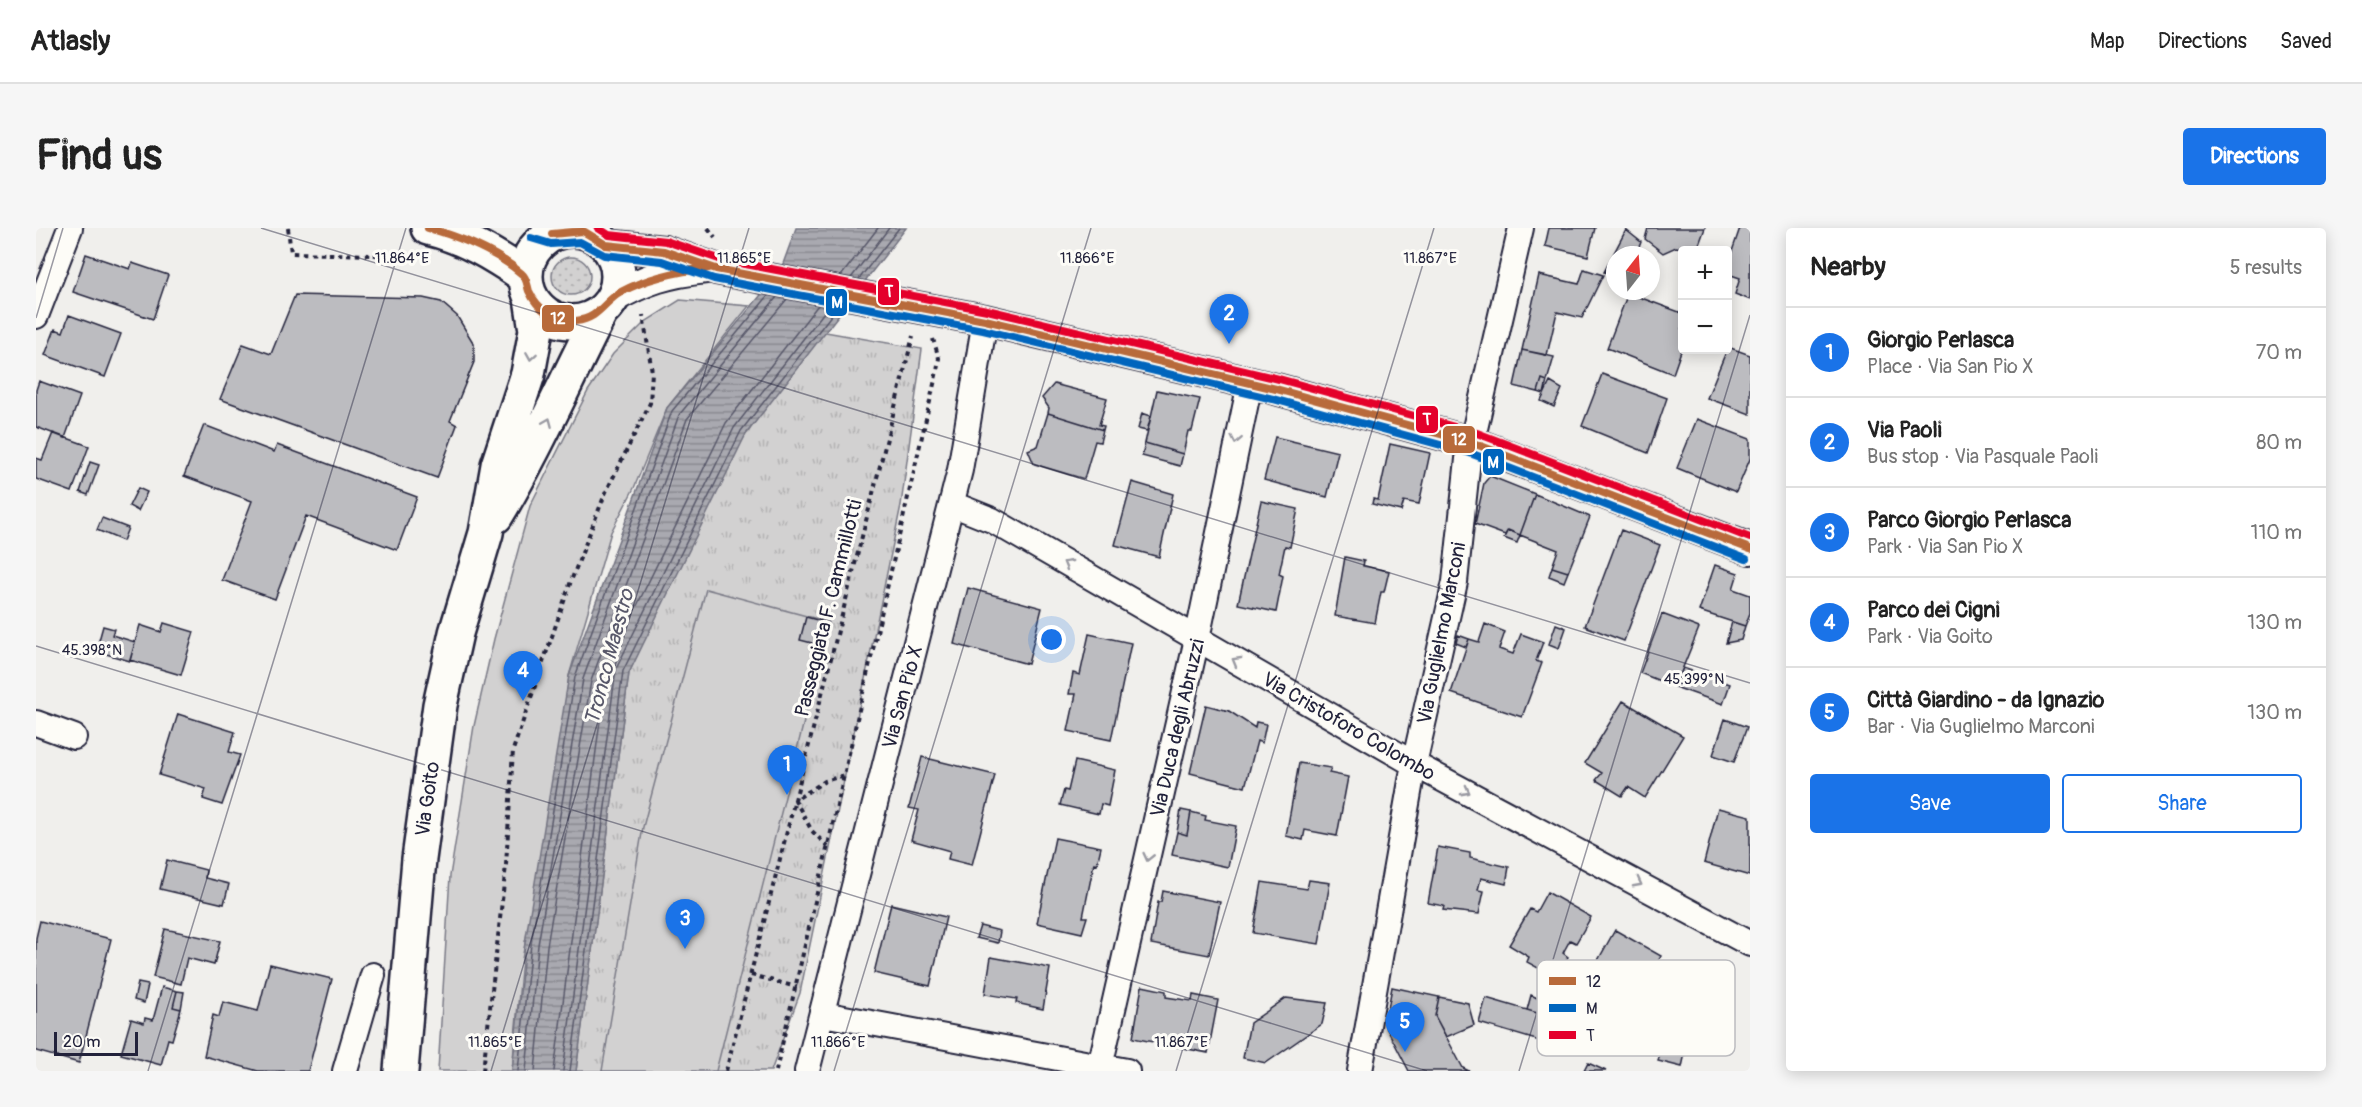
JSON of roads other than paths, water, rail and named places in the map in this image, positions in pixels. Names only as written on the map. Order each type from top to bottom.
[{"type":"main road","points":[[423,242],[451,234],[478,245],[528,287],[544,313],[563,321],[583,321],[607,305],[618,280],[616,262],[573,233],[533,251],[528,287]]},
{"type":"main road","name":"Via Goito","points":[[401,1071],[419,859],[439,716],[456,633],[486,533],[498,465],[528,374],[536,330],[528,287]]},
{"type":"main road","name":"Via Goito","points":[[486,533],[544,432],[563,386],[607,305]]},
{"type":"street","points":[[36,316],[70,228]]},
{"type":"street","name":"Via Guglielmo Marconi","points":[[1360,1071],[1414,764],[1455,582],[1468,459],[1521,228]]},
{"type":"street","points":[[573,233],[664,251],[709,268],[986,320],[1250,383],[1473,443],[1750,549]]},
{"type":"street","points":[[607,305],[636,284],[664,273],[709,268]]},
{"type":"street","name":"Via San Pio X","points":[[807,1071],[952,504],[986,320]]},
{"type":"street","name":"Via Duca degli Abruzzi","points":[[1099,1069],[1197,639],[1250,383]]},
{"type":"street","name":"Via Cristoforo Colombo","points":[[952,504],[992,520],[1414,764],[1750,944]]},
{"type":"street","points":[[36,723],[74,737]]},
{"type":"street","points":[[345,1071],[373,975]]},
{"type":"street","points":[[823,1014],[1099,1069],[1127,1071]]},
{"type":"water","name":"Tronco Maestro","points":[[796,228],[906,228],[746,434],[629,673],[576,1071],[512,1071],[525,943],[569,676],[667,408],[780,272]]},
{"type":"place","name":"Via Paoli","points":[[1229,344]]},
{"type":"place","name":"Parco dei Cigni","points":[[523,701]]},
{"type":"place","name":"Giorgio Perlasca","points":[[787,795]]},
{"type":"place","name":"Parco Giorgio Perlasca","points":[[685,949]]},
{"type":"place","name":"Città Giardino - da Ignazio","points":[[1405,1052]]}]
